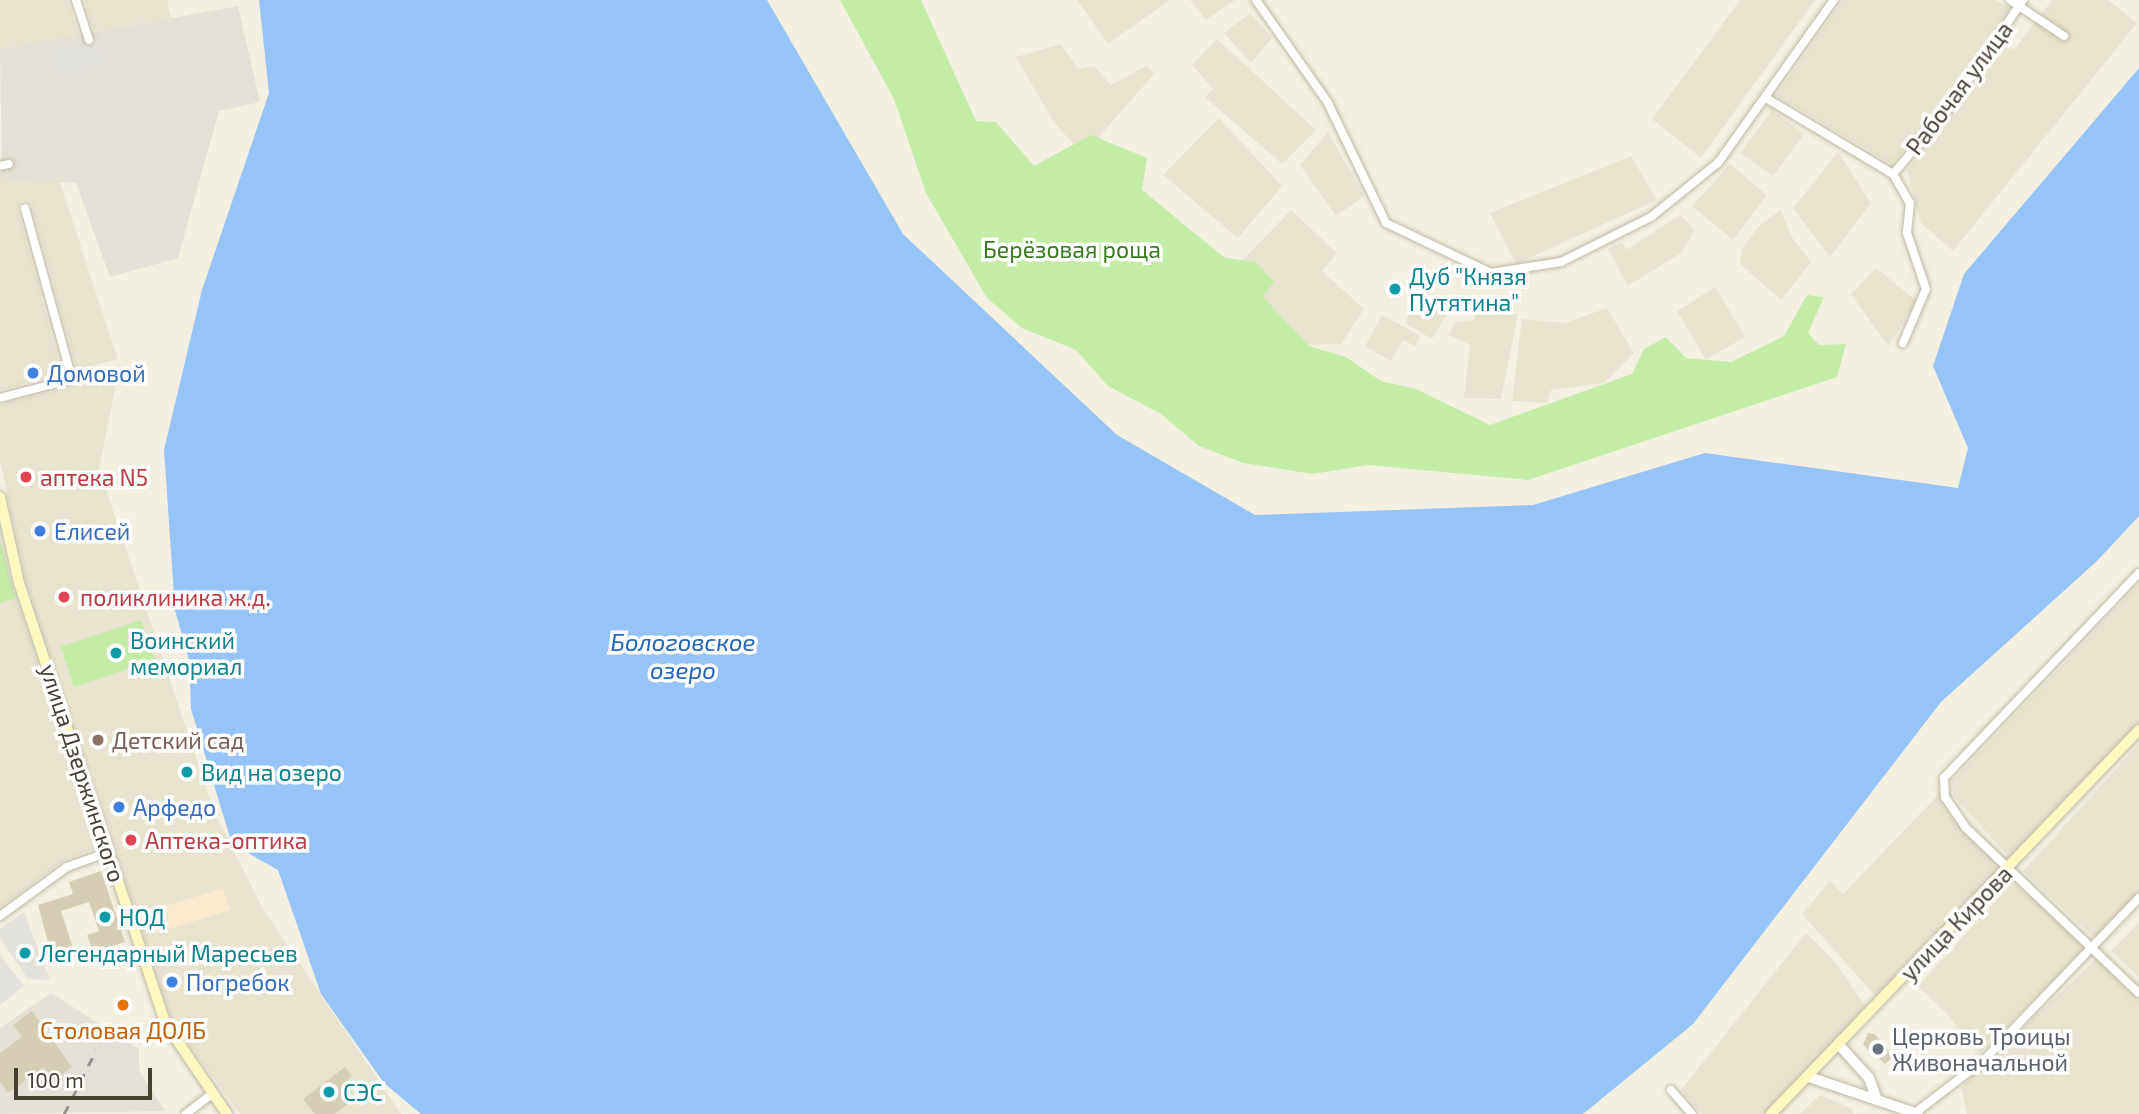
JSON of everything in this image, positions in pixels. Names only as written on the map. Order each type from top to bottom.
[{"type":"main road","name":"улица Дзержинского","points":[[0,497],[19,583],[166,1024],[227,1114]]},
{"type":"main road","name":"улица Кирова","points":[[1771,1114],[1840,1046],[2139,730]]},
{"type":"street","points":[[76,0],[89,40]]},
{"type":"street","points":[[1256,0],[1328,103],[1385,223],[1491,273],[1561,262],[1651,217],[1718,163],[1834,0]]},
{"type":"street","points":[[2010,0],[2022,3],[2064,36]]},
{"type":"street","name":"Рабочая улица","points":[[1893,174],[1953,103],[2022,3]]},
{"type":"street","points":[[1766,98],[1893,174],[1910,203],[1907,233],[1926,289],[1903,343]]},
{"type":"street","points":[[0,398],[72,379],[25,208]]},
{"type":"street","points":[[2139,574],[1944,778],[1950,809],[2139,993]]},
{"type":"street","points":[[0,916],[67,867],[109,852]]},
{"type":"street","points":[[1809,1077],[1876,1097],[1916,1114],[1985,1059],[2139,898]]},
{"type":"street","points":[[1840,1046],[1869,1078],[1876,1097]]},
{"type":"street","points":[[1671,1090],[1692,1114]]},
{"type":"street","points":[[186,1114],[213,1093]]},
{"type":"shaded area","points":[[0,0],[68,0],[79,35],[0,51]]},
{"type":"shaded area","points":[[84,0],[167,0],[171,18],[94,32]]},
{"type":"shaded area","points":[[1077,0],[1170,0],[1108,44]]},
{"type":"shaded area","points":[[1190,0],[1235,0],[1206,20]]},
{"type":"shaded area","points":[[1740,0],[1815,0],[1701,158],[1652,119]]},
{"type":"shaded area","points":[[1843,0],[1996,0],[2009,8],[1947,99],[1892,164],[1776,95]]},
{"type":"shaded area","points":[[2052,0],[2108,0],[2137,23],[1953,251],[1921,223],[1907,170],[2005,44],[2014,50]]},
{"type":"shaded area","points":[[238,6],[260,102],[219,111],[178,258],[110,277],[76,183],[2,180],[0,49]]},
{"type":"shaded area","points":[[1250,13],[1272,38],[1251,63],[1224,33]]},
{"type":"shaded area","points":[[99,38],[106,66],[58,78],[51,50]]},
{"type":"shaded area","points":[[1217,39],[1316,130],[1282,164],[1205,97],[1213,89],[1192,65]]},
{"type":"shaded area","points":[[1061,44],[1078,69],[1094,66],[1111,85],[1147,65],[1154,74],[1083,155],[1053,121],[1016,57]]},
{"type":"shaded area","points":[[1772,110],[1804,134],[1773,176],[1740,153]]},
{"type":"shaded area","points":[[1219,118],[1282,186],[1238,238],[1163,175]]},
{"type":"shaded area","points":[[1328,132],[1364,196],[1336,216],[1300,165]]},
{"type":"shaded area","points":[[1838,152],[1871,203],[1830,257],[1793,208]]},
{"type":"shaded area","points":[[1631,156],[1657,200],[1516,264],[1490,213]]},
{"type":"shaded area","points":[[53,162],[118,359],[77,370],[32,206],[23,201],[18,210],[62,374],[0,390],[0,173]]},
{"type":"shaded area","points":[[1730,164],[1767,195],[1733,240],[1692,206]]},
{"type":"shaded area","points":[[1291,210],[1337,253],[1322,271],[1364,309],[1341,344],[1298,345],[1231,272]]},
{"type":"shaded area","points":[[1781,210],[1791,236],[1811,262],[1781,300],[1740,264],[1742,249],[1758,227]]},
{"type":"shaded area","points":[[1680,215],[1695,230],[1681,253],[1628,286],[1608,249],[1622,242],[1626,250]]},
{"type":"shaded area","points":[[1876,268],[1917,301],[1888,346],[1851,294]]},
{"type":"shaded area","points":[[1715,287],[1745,337],[1706,360],[1677,311]]},
{"type":"shaded area","points":[[1436,296],[1452,305],[1432,339],[1405,323],[1411,311],[1423,318]]},
{"type":"shaded area","points":[[1479,305],[1518,314],[1501,399],[1464,398],[1470,345],[1449,335],[1455,322],[1474,320]]},
{"type":"shaded area","points":[[1607,308],[1634,353],[1604,383],[1551,390],[1547,403],[1512,401],[1522,319],[1565,323]]},
{"type":"shaded area","points":[[1382,315],[1421,336],[1415,346],[1403,340],[1391,361],[1365,346]]},
{"type":"shaded area","points":[[118,375],[99,469],[214,811],[263,909],[401,1114],[240,1114],[172,1021],[26,581],[0,460],[0,405]]},
{"type":"shaded area","points":[[0,534],[12,585],[99,847],[63,861],[0,907]]},
{"type":"shaded area","points":[[2139,584],[2139,722],[2013,861],[1954,797],[1952,781]]},
{"type":"shaded area","points":[[2139,744],[2139,894],[2095,938],[2023,871]]},
{"type":"shaded area","points":[[1939,794],[1942,805],[2003,871],[1878,999],[1802,914],[1830,881],[1843,894]]},
{"type":"shaded area","points":[[2013,882],[2088,947],[1978,1055],[1950,1017],[1918,986]]},
{"type":"shaded area","points":[[223,888],[230,910],[157,933],[150,911]]},
{"type":"shaded area","points":[[24,912],[50,980],[28,979],[0,938],[0,929]]},
{"type":"shaded area","points":[[2139,922],[2139,977],[2111,951]]},
{"type":"shaded area","points":[[1806,933],[1835,962],[1868,1010],[1765,1114],[1702,1114],[1681,1090]]},
{"type":"shaded area","points":[[0,955],[24,986],[0,1005]]},
{"type":"shaded area","points":[[2097,958],[2139,998],[2139,1114],[1967,1114],[1961,1087]]},
{"type":"shaded area","points":[[51,993],[139,1049],[139,1070],[165,1111],[0,1114],[0,1028]]},
{"type":"shaded area","points":[[1820,1095],[1853,1109],[1853,1114],[1800,1114]]},
{"type":"green space","name":"Берёзовая роща","points":[[840,0],[921,0],[976,121],[996,122],[1034,166],[1091,135],[1147,158],[1142,190],[1225,258],[1256,262],[1274,282],[1263,297],[1309,346],[1346,357],[1381,381],[1416,389],[1490,425],[1632,374],[1644,349],[1666,337],[1686,358],[1731,362],[1784,336],[1807,295],[1824,297],[1808,333],[1819,345],[1846,344],[1837,377],[1528,480],[1368,465],[1313,474],[1243,463],[1199,446],[1161,414],[1108,386],[1076,350],[1022,328],[987,298],[926,193],[894,99]]},
{"type":"green space","points":[[0,539],[15,598],[0,603]]},
{"type":"green space","points":[[141,620],[155,660],[74,687],[61,647]]},
{"type":"water","name":"Бологовское озеро","points":[[259,0],[767,0],[903,234],[1117,435],[1255,515],[1533,505],[1705,453],[1958,488],[1968,448],[1933,366],[1964,274],[2139,68],[2139,516],[2097,561],[1941,702],[1693,1024],[1583,1114],[421,1114],[384,1083],[321,994],[278,870],[232,844],[191,709],[189,660],[175,610],[164,450],[202,290],[269,93]]},
{"type":"building","name":"НОД","points":[[101,871],[125,942],[93,952],[87,935],[99,931],[89,902],[61,911],[76,957],[54,964],[38,905],[73,894],[69,882]]},
{"type":"building","points":[[32,1011],[72,1067],[54,1080],[44,1067],[8,1093],[0,1082],[0,1053],[22,1037],[13,1025]]},
{"type":"building","name":"Церковь Троицы Живоначальной","points":[[1868,1033],[1875,1034],[1894,1056],[1885,1064],[1863,1045]]},
{"type":"building","name":"СЭС","points":[[345,1067],[352,1076],[341,1085],[353,1100],[335,1114],[315,1114],[303,1099]]},
{"type":"railway","points":[[64,1114],[96,1050]]},
{"type":"place","name":"Дуб \"Князя Путятина\"","points":[[1395,289]]},
{"type":"place","name":"Домовой","points":[[33,373]]},
{"type":"place","name":"аптека N5","points":[[26,477]]},
{"type":"place","name":"Елисей","points":[[40,531]]},
{"type":"place","name":"поликлиника ж.д.","points":[[64,597]]},
{"type":"place","name":"Воинский мемориал","points":[[116,653]]},
{"type":"place","name":"Детский сад","points":[[98,740]]},
{"type":"place","name":"Вид на озеро","points":[[187,772]]},
{"type":"place","name":"Арфедо","points":[[119,807]]},
{"type":"place","name":"Аптека-оптика","points":[[131,840]]},
{"type":"place","name":"НОД","points":[[105,917]]},
{"type":"place","name":"Легендарный Маресьев","points":[[25,953]]},
{"type":"place","name":"Погребок","points":[[172,982]]},
{"type":"place","name":"Столовая ДОЛБ","points":[[123,1005]]},
{"type":"place","name":"Церковь Троицы Живоначальной","points":[[1878,1049]]},
{"type":"place","name":"СЭС","points":[[329,1092]]}]
